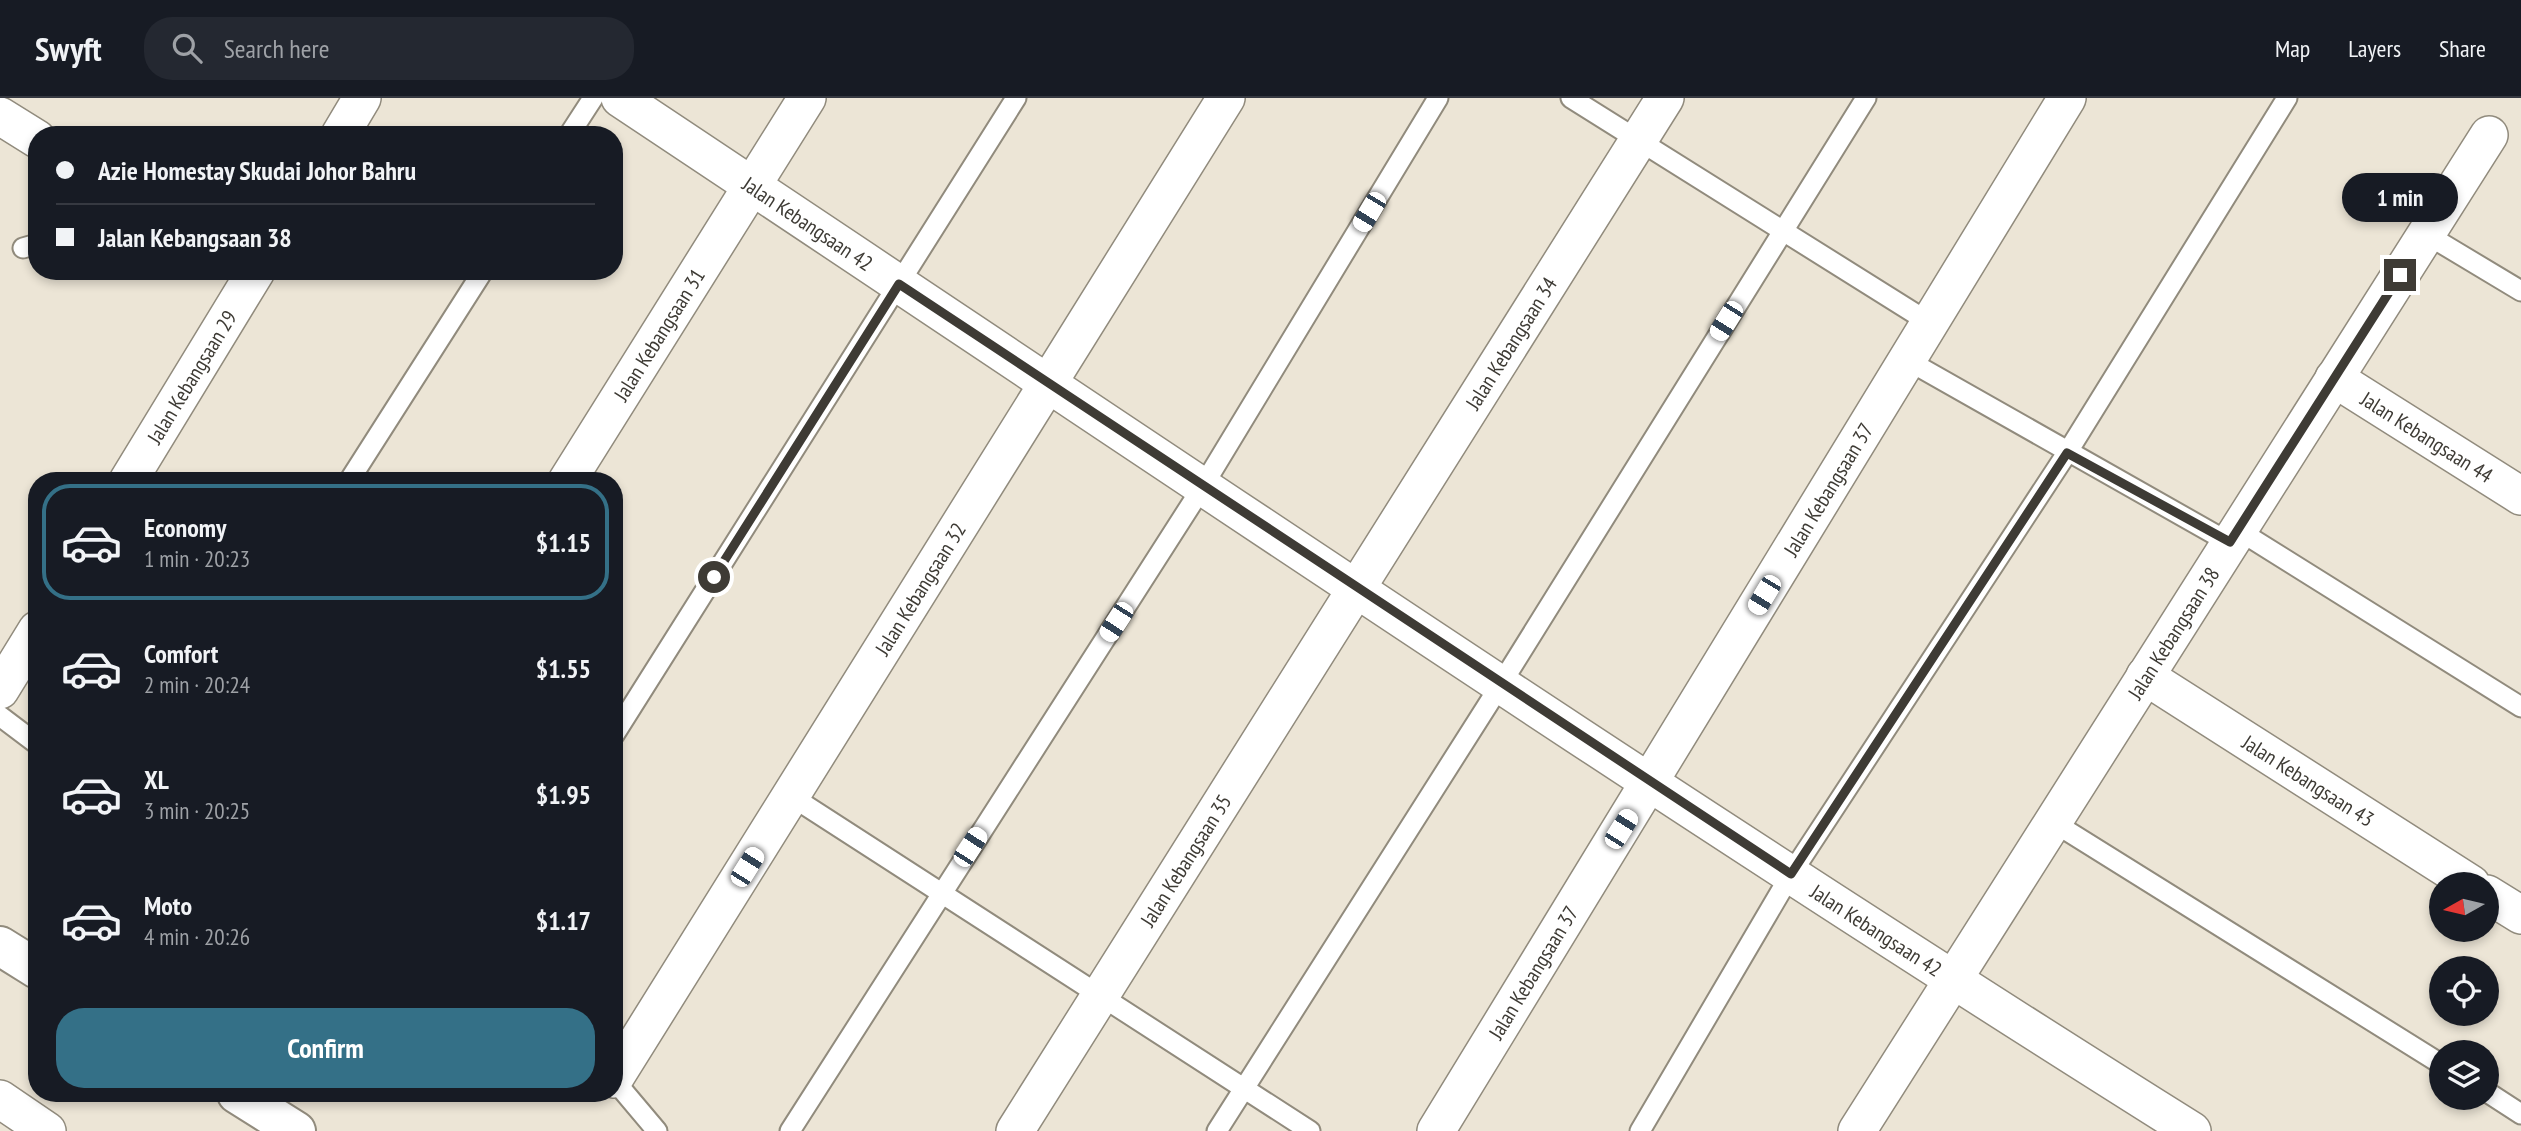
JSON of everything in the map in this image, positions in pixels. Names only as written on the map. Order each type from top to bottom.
[{"type":"street","points":[[345,126],[362,98]]},
{"type":"street","name":"Jalan Kebangsaan 42","points":[[620,98],[1649,783],[1952,981],[2192,1131]]},
{"type":"street","name":"Jalan Kebangsaan 31","points":[[573,472],[807,98]]},
{"type":"street","name":"Jalan Kebangsaan 32","points":[[623,1065],[1226,98]]},
{"type":"street","name":"Jalan Kebangsaan 34","points":[[1358,589],[1665,98]]},
{"type":"street","name":"Jalan Kebangsaan 37","points":[[1436,1131],[2067,98]]},
{"type":"street","points":[[0,116],[28,133]]},
{"type":"street","name":"Jalan Kebangsaan 38","points":[[1857,1131],[2489,135]]},
{"type":"street","name":"Jalan Kebangsaan 29","points":[[133,472],[248,280]]},
{"type":"street","name":"Jalan Kebangsaan 44","points":[[2334,378],[2521,496]]},
{"type":"street","name":"Jalan Kebangsaan 35","points":[[1015,1131],[1358,589]]},
{"type":"street","points":[[0,690],[28,644]]},
{"type":"street","name":"Jalan Kebangsaan 43","points":[[2145,676],[2452,872]]},
{"type":"street","points":[[2499,901],[2521,915]]},
{"type":"street","points":[[0,946],[28,963]]},
{"type":"street","points":[[0,1099],[47,1131]]},
{"type":"street","points":[[250,1102],[296,1131]]},
{"type":"lane","points":[[575,126],[593,98]]},
{"type":"lane","points":[[623,721],[1016,98]]},
{"type":"lane","points":[[789,1131],[1203,486],[1438,98]]},
{"type":"lane","points":[[1572,98],[1930,323]]},
{"type":"lane","points":[[1217,1131],[1501,684],[1866,98]]},
{"type":"lane","points":[[1640,1131],[1791,874],[2067,453],[2287,98]]},
{"type":"lane","points":[[2426,234],[2521,291]]},
{"type":"lane","points":[[355,472],[477,280]]},
{"type":"lane","points":[[1907,360],[2067,453],[2234,536],[2521,707]]},
{"type":"lane","points":[[0,716],[28,737]]},
{"type":"lane","points":[[791,796],[1310,1131]]},
{"type":"lane","points":[[2053,822],[2429,1057]]},
{"type":"lane","points":[[623,1090],[657,1131]]},
{"type":"lane","points":[[2499,1100],[2521,1114]]},
{"type":"route","points":[[714,577],[899,284],[1628,769],[1791,874],[2067,453],[2230,542],[2400,275]]}]
